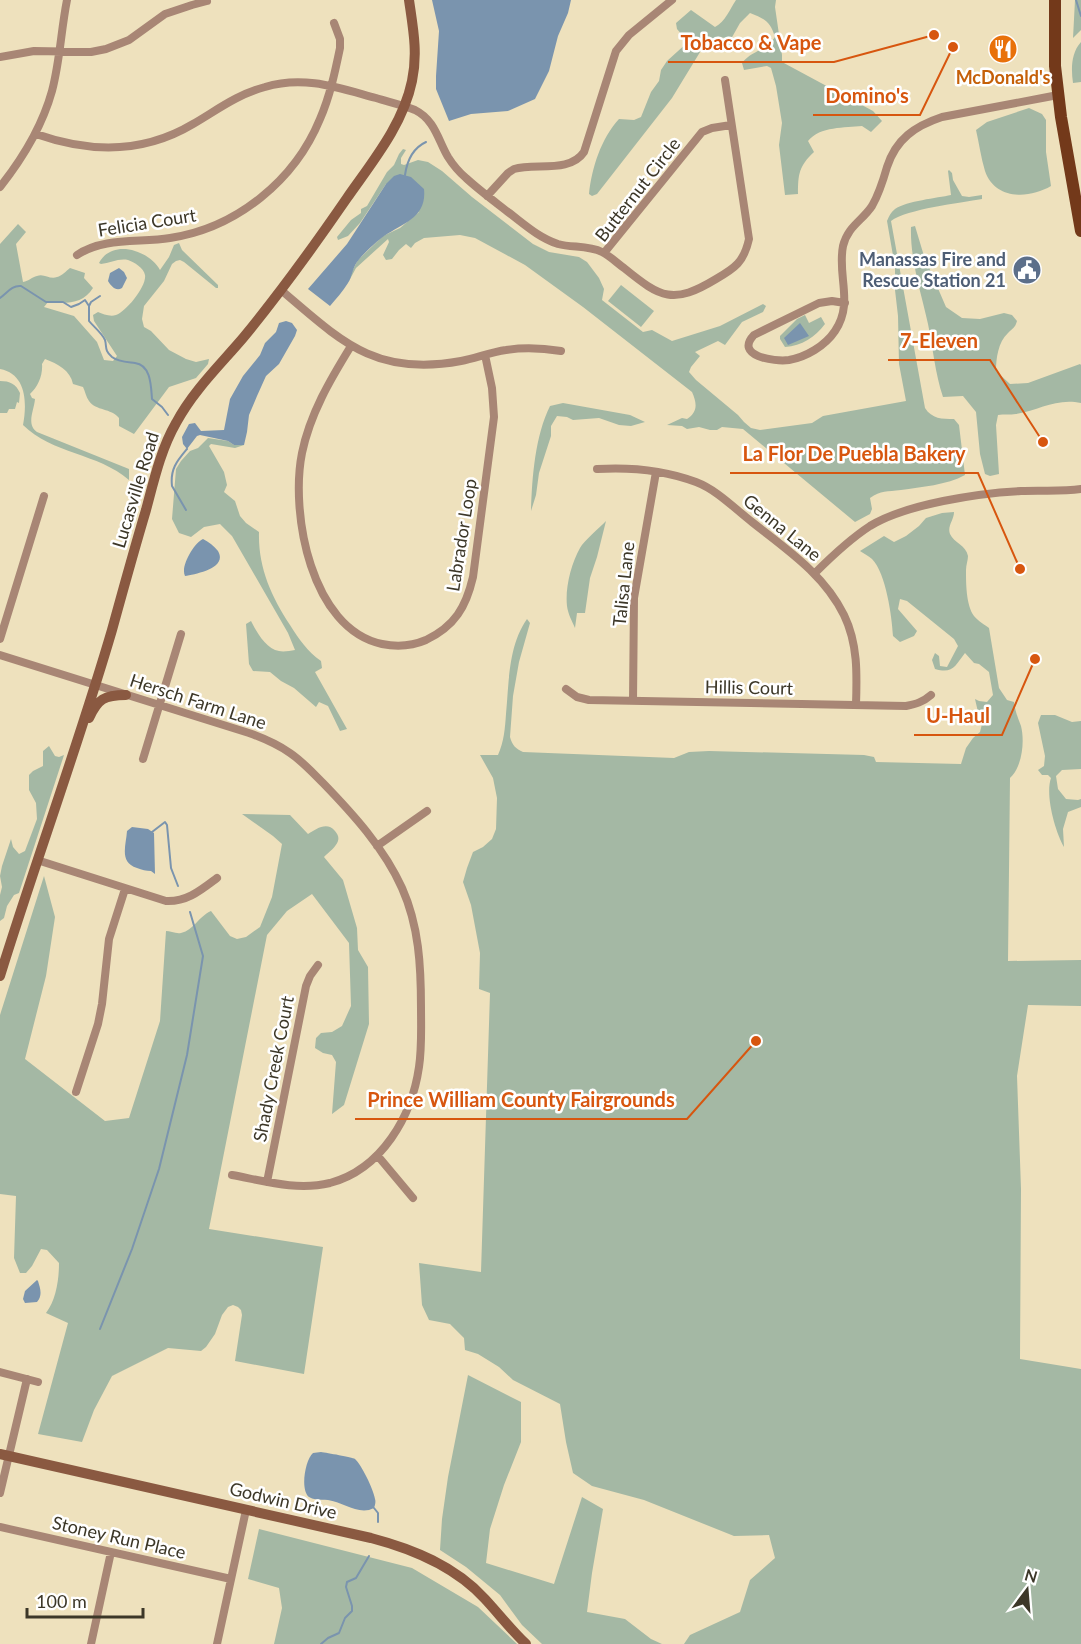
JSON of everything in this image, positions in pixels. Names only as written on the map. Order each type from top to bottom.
[{"type":"main road","points":[[1056,0],[1055,66],[1058,95],[1081,231]]},
{"type":"street","points":[[0,187],[14,170],[36,134],[46,111],[52,91],[67,0]]},
{"type":"street","name":"Lucasville Road","points":[[0,976],[77,743],[156,473],[170,433],[184,408],[246,335],[314,245],[390,134],[405,107],[416,51],[409,0]]},
{"type":"street","points":[[488,196],[514,169],[571,163],[580,157],[584,152],[616,51],[629,35],[672,0]]},
{"type":"street","points":[[0,57],[34,51],[91,52],[115,46],[129,40],[165,14],[207,1]]},
{"type":"street","name":"Felicia Court","points":[[77,255],[93,246],[180,237],[200,231],[250,206],[282,179],[302,153],[320,120],[332,85],[340,48],[340,39],[334,23]]},
{"type":"street","name":"Butternut Circle","points":[[725,80],[749,239],[744,256],[734,268],[689,294],[669,296],[652,290],[604,253],[702,132],[731,125]]},
{"type":"street","points":[[36,134],[73,145],[123,148],[178,132],[232,100],[268,86],[301,82],[332,85],[417,111],[427,119],[438,134],[456,168],[537,234],[568,246],[589,248],[604,253]]},
{"type":"street","points":[[845,303],[832,301],[819,303],[754,335],[748,348],[756,355],[787,360],[815,349],[831,336],[840,323],[845,303],[842,256],[846,236],[875,200],[889,160],[902,139],[927,122],[942,117],[1058,95]]},
{"type":"street","points":[[281,290],[336,336],[351,346],[379,358],[409,364],[445,363],[504,350],[527,348],[561,351]]},
{"type":"street","name":"Labrador Loop","points":[[351,346],[317,405],[306,436],[299,470],[299,510],[313,572],[330,605],[338,616],[358,634],[376,643],[388,645],[410,645],[432,637],[460,614],[469,593],[494,417],[492,388],[485,355]]},
{"type":"street","name":"Genna Lane","points":[[597,469],[631,468],[656,472],[684,478],[709,489],[815,573],[834,598],[850,630],[856,657],[856,705]]},
{"type":"street","name":"Talisa Lane","points":[[633,701],[634,598],[656,472]]},
{"type":"street","points":[[815,573],[851,540],[890,515],[929,504],[992,493],[1081,489]]},
{"type":"street","points":[[0,639],[44,496]]},
{"type":"street","points":[[143,759],[181,634]]},
{"type":"street","name":"Hersch Farm Lane","points":[[0,656],[249,733],[291,754],[332,793],[377,846],[395,875],[409,906],[419,946],[421,967],[421,1048],[416,1081],[404,1116],[392,1137],[377,1155],[358,1170],[332,1182],[294,1186],[232,1175]]},
{"type":"street","name":"Hillis Court","points":[[566,689],[584,699],[906,706],[916,704],[931,695]]},
{"type":"street","points":[[77,743],[99,702],[110,696],[126,695]]},
{"type":"street","points":[[377,846],[427,811]]},
{"type":"street","points":[[37,860],[161,901],[175,901],[193,895],[217,878]]},
{"type":"street","points":[[76,1092],[98,1024],[109,939],[125,889]]},
{"type":"street","name":"Shady Creek Court","points":[[267,1182],[306,986],[318,965]]},
{"type":"street","points":[[377,1155],[413,1198]]},
{"type":"street","points":[[0,1372],[38,1382]]},
{"type":"street","points":[[0,1493],[4,1455],[27,1379]]},
{"type":"street","name":"Godwin Drive","points":[[4,1455],[378,1540],[404,1548],[423,1555],[467,1583],[487,1600],[509,1628],[526,1644]]},
{"type":"street","points":[[217,1644],[246,1510]]},
{"type":"street","name":"Stoney Run Place","points":[[0,1527],[231,1580]]},
{"type":"street","points":[[91,1644],[111,1552]]},
{"type":"green space","points":[[736,0],[776,0],[782,62],[873,111],[882,121],[871,132],[862,126],[826,130],[813,136],[808,141],[814,152],[800,171],[798,194],[785,195],[779,145],[782,123],[771,68],[767,66],[744,70],[742,63],[775,37],[766,21],[750,13],[740,23],[731,39],[719,37],[708,39],[672,98],[597,194],[592,196],[589,194],[598,154],[607,135],[619,119],[634,120],[641,117],[651,92],[659,81],[661,70],[667,61],[688,42],[677,29],[676,23],[691,10],[715,27],[724,19]]},
{"type":"green space","points":[[1075,0],[1081,0],[1081,30],[1073,38]]},
{"type":"green space","points":[[1081,42],[1081,82],[1073,83],[1073,61],[1075,51]]},
{"type":"green space","points":[[1029,108],[1042,114],[1046,120],[1046,152],[1051,186],[1023,195],[1004,192],[990,181],[985,171],[976,130],[987,122]]},
{"type":"green space","points":[[403,149],[406,150],[401,158],[401,164],[418,160],[428,162],[533,244],[549,252],[579,257],[587,262],[604,289],[602,300],[643,332],[652,330],[672,341],[720,326],[763,304],[766,306],[763,312],[742,322],[725,345],[718,341],[695,352],[700,356],[689,372],[751,428],[760,430],[812,423],[823,416],[906,401],[899,364],[895,267],[887,221],[892,211],[900,206],[951,195],[949,170],[962,196],[982,195],[982,199],[921,210],[891,221],[925,408],[934,416],[954,419],[959,425],[965,475],[942,483],[878,494],[870,498],[872,509],[870,514],[855,522],[743,429],[722,427],[710,430],[699,427],[687,429],[682,426],[667,425],[682,418],[687,419],[693,413],[696,404],[692,392],[525,265],[475,238],[460,235],[424,238],[411,248],[406,244],[392,259],[386,260],[383,255],[389,242],[388,239],[356,268],[349,281],[358,260],[383,236],[400,228],[419,212],[386,184],[360,223],[348,236],[338,240],[337,237],[351,220],[361,213],[361,209],[367,206]]},
{"type":"green space","points":[[18,224],[26,232],[16,244],[23,282],[40,275],[57,277],[70,268],[85,273],[84,278],[93,288],[89,293],[74,302],[48,302],[44,307],[74,316],[97,342],[104,360],[113,361],[117,356],[94,321],[93,315],[98,312],[111,316],[120,313],[130,304],[145,280],[141,268],[128,260],[99,263],[105,255],[121,249],[139,252],[155,263],[160,270],[174,245],[179,243],[182,250],[218,285],[216,288],[184,262],[176,261],[172,264],[164,281],[144,306],[142,319],[144,327],[169,350],[196,362],[209,359],[208,364],[196,378],[169,387],[134,434],[119,426],[119,418],[116,415],[92,404],[83,387],[73,384],[63,368],[45,359],[42,364],[39,380],[30,394],[35,399],[31,417],[34,429],[129,469],[129,480],[103,464],[47,442],[23,425],[25,399],[20,383],[9,372],[0,369],[0,244]]},
{"type":"green space","points":[[915,226],[924,256],[946,307],[962,318],[980,319],[1004,313],[1012,315],[1017,321],[1015,327],[1002,341],[996,361],[996,371],[1010,384],[1028,383],[1081,365],[1081,403],[1064,402],[1016,414],[998,415],[996,425],[999,474],[990,476],[985,474],[980,454],[976,412],[963,396],[943,397],[914,264],[911,227]]},
{"type":"green space","points":[[621,285],[654,311],[641,327],[608,301]]},
{"type":"green space","points":[[805,315],[809,323],[821,317],[825,324],[808,340],[785,347],[780,336],[797,319]]},
{"type":"green space","points":[[0,381],[17,387],[20,393],[19,403],[17,402],[15,409],[9,409],[7,413],[0,413]]},
{"type":"green space","points":[[563,403],[630,415],[645,422],[631,426],[619,425],[599,418],[573,420],[557,416],[551,426],[551,436],[539,473],[531,511],[533,471],[541,430],[550,406]]},
{"type":"green space","points":[[208,438],[228,441],[234,445],[244,445],[235,448],[211,444],[209,446],[224,472],[227,485],[224,492],[235,501],[240,516],[246,523],[259,532],[263,569],[272,592],[300,640],[321,661],[322,668],[315,672],[347,729],[340,731],[328,706],[319,702],[316,707],[270,672],[253,671],[249,664],[246,624],[251,621],[262,639],[274,650],[295,650],[288,633],[232,536],[220,524],[204,527],[191,537],[179,533],[172,519],[176,469],[190,451],[198,448]]},
{"type":"green space","points":[[954,512],[949,531],[967,552],[966,581],[969,606],[976,618],[989,628],[999,688],[1007,700],[1014,702],[1022,732],[1020,761],[1010,778],[1008,961],[1081,960],[1081,1006],[1028,1005],[1017,1076],[1021,1189],[1020,1359],[1081,1369],[1081,1644],[684,1644],[690,1635],[740,1612],[750,1580],[775,1558],[769,1535],[734,1536],[644,1500],[592,1486],[573,1473],[560,1404],[513,1380],[499,1367],[478,1354],[465,1350],[464,1338],[450,1324],[429,1320],[422,1305],[419,1263],[481,1272],[490,993],[479,989],[480,953],[471,905],[463,882],[473,852],[492,839],[496,829],[497,798],[493,778],[480,755],[498,755],[500,750],[505,730],[513,653],[527,619],[530,623],[519,662],[513,696],[510,737],[518,750],[523,752],[674,758],[689,752],[709,751],[864,755],[874,757],[876,762],[961,764],[966,748],[980,732],[983,720],[978,712],[975,699],[987,702],[993,695],[989,672],[974,663],[965,653],[950,670],[935,669],[932,660],[935,653],[939,656],[940,666],[947,667],[958,646],[954,639],[907,601],[900,599],[898,609],[917,631],[914,636],[900,642],[893,636],[890,607],[881,574],[872,559],[860,551],[884,536],[894,542],[906,536],[926,518]]},
{"type":"green space","points":[[606,521],[590,578],[585,613],[577,613],[575,628],[567,606],[571,569],[582,545]]},
{"type":"green space","points":[[1041,715],[1055,715],[1072,722],[1081,721],[1081,769],[1062,770],[1056,776],[1058,789],[1066,799],[1081,799],[1081,807],[1068,812],[1063,829],[1064,847],[1052,813],[1049,794],[1051,778],[1048,775],[1042,775],[1038,770],[1044,766],[1045,756],[1038,723]]},
{"type":"green space","points":[[49,746],[55,756],[64,755],[19,893],[14,895],[7,906],[4,918],[0,921],[2,866],[11,839],[13,847],[19,854],[25,851],[37,819],[36,803],[29,790],[29,775],[43,766],[43,751]]},
{"type":"green space","points":[[242,814],[290,815],[308,834],[325,826],[335,831],[338,841],[324,857],[343,880],[357,928],[358,950],[368,967],[369,1024],[344,1105],[332,1114],[336,1062],[332,1055],[315,1048],[316,1038],[321,1033],[332,1032],[342,1026],[351,1006],[349,943],[312,894],[287,911],[267,935],[209,1229],[323,1247],[304,1374],[235,1361],[242,1315],[241,1310],[233,1305],[228,1307],[222,1315],[215,1334],[201,1351],[168,1348],[112,1376],[94,1410],[82,1442],[38,1434],[68,1323],[46,1313],[56,1290],[59,1263],[47,1250],[41,1249],[26,1273],[20,1273],[14,1258],[16,1196],[0,1194],[0,1015],[44,876],[55,917],[46,976],[25,1059],[105,1121],[129,1118],[160,1021],[166,931],[179,933],[186,931],[211,911],[230,936],[237,939],[246,937],[260,927],[272,897],[282,844]]},
{"type":"green space","points":[[468,1375],[521,1402],[521,1442],[490,1529],[486,1563],[554,1584],[582,1497],[603,1509],[587,1612],[625,1619],[651,1639],[662,1644],[542,1644],[522,1625],[500,1595],[466,1567],[440,1550],[448,1477]]},
{"type":"green space","points":[[259,1529],[412,1568],[478,1607],[517,1644],[274,1644],[282,1608],[279,1588],[248,1579]]},
{"type":"water","points":[[432,0],[571,0],[549,71],[535,99],[508,111],[471,114],[449,121],[436,89],[439,31]]},
{"type":"water","points":[[400,174],[411,177],[424,189],[422,206],[413,218],[381,238],[362,256],[355,265],[348,283],[330,306],[308,289],[347,244],[386,184],[394,176]]},
{"type":"water","points":[[119,268],[127,278],[122,288],[116,289],[108,281],[110,273]]},
{"type":"water","points":[[286,321],[292,323],[297,330],[295,336],[279,364],[266,376],[249,415],[244,445],[234,445],[228,441],[200,435],[187,449],[182,437],[189,424],[195,423],[201,431],[224,430],[230,399],[243,376],[260,355],[265,343],[276,332],[279,323]]},
{"type":"water","points":[[800,323],[809,336],[788,345],[784,338]]},
{"type":"water","points":[[203,539],[218,551],[219,562],[209,569],[185,576],[185,566],[189,555]]},
{"type":"water","points":[[132,827],[148,829],[154,833],[155,874],[131,865],[126,858],[127,831]]},
{"type":"water","points":[[37,1280],[39,1299],[37,1302],[25,1303],[23,1299],[25,1291]]},
{"type":"water","points":[[313,1453],[345,1456],[358,1462],[372,1490],[374,1508],[357,1510],[334,1501],[309,1497],[304,1482],[306,1468]]},
{"type":"waterway","points":[[1076,0],[1081,16]]},
{"type":"waterway","points":[[405,175],[411,156],[426,142]]},
{"type":"waterway","points":[[0,298],[12,288],[21,286],[46,302],[63,302],[71,307],[85,300],[89,306],[89,321],[104,337],[108,352],[117,360],[135,363],[144,368],[149,377],[152,399],[168,415]]},
{"type":"waterway","points":[[89,306],[100,296]]},
{"type":"waterway","points":[[186,510],[172,486],[172,475],[180,457],[187,449]]},
{"type":"waterway","points":[[152,832],[165,822],[167,825],[171,868],[178,886]]},
{"type":"waterway","points":[[100,1329],[132,1249],[159,1169],[187,1055],[203,956],[190,912]]},
{"type":"waterway","points":[[374,1508],[378,1513],[378,1522]]},
{"type":"waterway","points":[[321,1644],[339,1633],[345,1618],[352,1611],[346,1587],[347,1582],[356,1578],[369,1556]]},
{"type":"place","name":"Tobacco & Vape","points":[[934,35]]},
{"type":"place","name":"Domino's","points":[[953,47]]},
{"type":"place","name":"McDonald's","points":[[1003,49]]},
{"type":"place","name":"Manassas Fire and Rescue Station 21","points":[[1027,270]]},
{"type":"place","name":"7-Eleven","points":[[1043,442]]},
{"type":"place","name":"La Flor De Puebla Bakery","points":[[1020,569]]},
{"type":"place","name":"U-Haul","points":[[1035,659]]},
{"type":"place","name":"Prince William County Fairgrounds","points":[[756,1041]]}]
